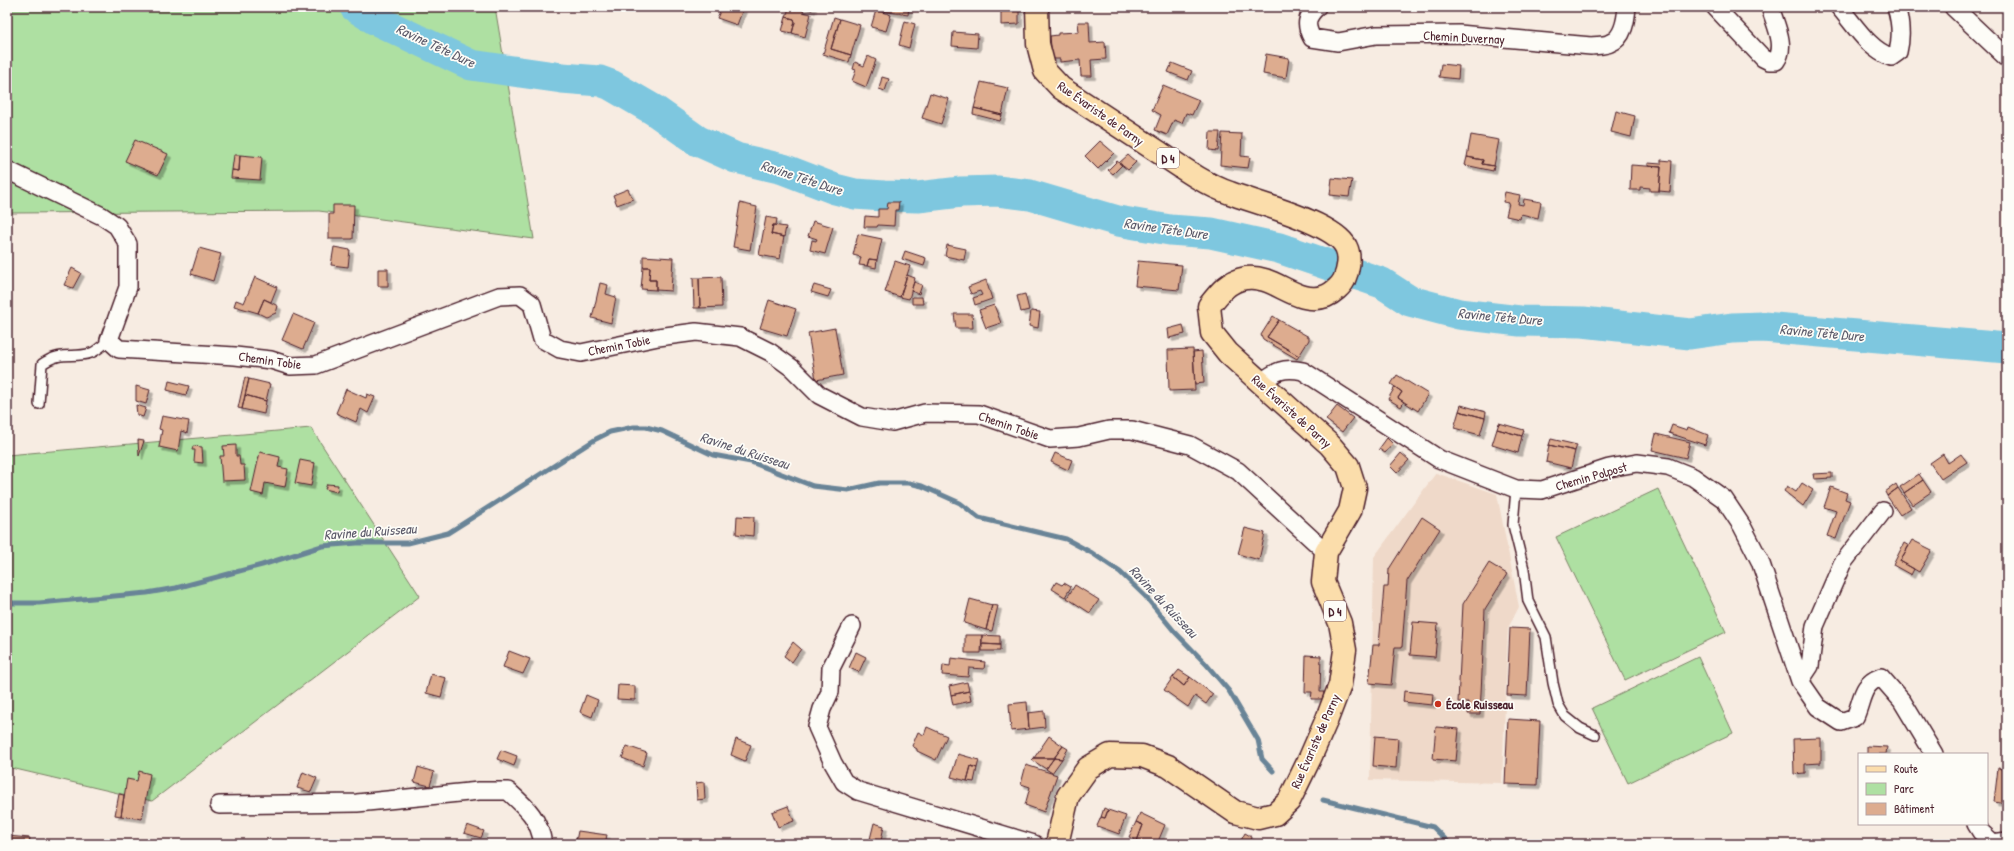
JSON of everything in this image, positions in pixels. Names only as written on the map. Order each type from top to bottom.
[{"type":"main road","name":"Rue Évariste de Parny","points":[[1037,7],[1038,44],[1045,71],[1061,88],[1217,189],[1319,225],[1335,234],[1346,248],[1348,262],[1347,274],[1342,283],[1331,294],[1316,299],[1299,296],[1267,281],[1246,278],[1223,287],[1209,306],[1212,333],[1228,354],[1330,445],[1348,466],[1355,488],[1350,511],[1326,552],[1322,582],[1340,623],[1345,650],[1340,685],[1328,719],[1288,801],[1275,814],[1258,818],[1235,812],[1168,766],[1142,756],[1110,755],[1088,768],[1068,796],[1057,844]]},
{"type":"street","name":"Chemin Duvernay","points":[[1317,7],[1309,14],[1306,28],[1312,38],[1338,42],[1376,35],[1459,34],[1591,46],[1610,43],[1620,36],[1625,23],[1627,7]]},
{"type":"street","points":[[1715,7],[1763,58],[1769,61],[1776,61],[1781,54],[1780,40],[1770,7]]},
{"type":"street","points":[[1840,7],[1872,46],[1883,54],[1891,57],[1898,52],[1900,43],[1901,23],[1896,7]]},
{"type":"street","points":[[1953,7],[2007,58]]},
{"type":"street","points":[[7,170],[102,216],[118,226],[128,244],[128,287],[109,340]]},
{"type":"street","name":"Chemin Tobie","points":[[109,340],[119,349],[235,356],[271,360],[290,366],[316,365],[499,296],[520,295],[532,304],[542,339],[560,349],[581,352],[658,337],[696,332],[740,337],[770,352],[792,368],[820,395],[862,417],[892,422],[925,413],[979,414],[1050,439],[1078,437],[1109,430],[1132,430],[1190,445],[1238,471],[1326,552]]},
{"type":"street","name":"Chemin Polpost","points":[[1260,384],[1268,377],[1287,368],[1302,371],[1439,459],[1516,489],[1542,490],[1609,468],[1637,463],[1668,467],[1693,477],[1724,499],[1742,526],[1760,561],[1800,681],[1818,707],[1841,722],[1855,717],[1865,690],[1871,680],[1882,677],[1902,701],[1933,753]]},
{"type":"street","points":[[1800,681],[1810,666],[1815,626],[1842,564],[1883,511]]},
{"type":"street","points":[[852,626],[831,668],[830,692],[822,709],[817,727],[833,764],[844,782],[858,791],[1034,844]]},
{"type":"street","points":[[219,805],[357,803],[479,791],[508,791],[530,811],[542,835],[543,844]]},
{"type":"street","points":[[1977,825],[1981,832],[1993,843],[2007,841]]},
{"type":"lane","points":[[39,404],[42,364],[52,358],[62,355],[91,353],[109,340]]},
{"type":"lane","points":[[1516,489],[1514,525],[1524,569],[1528,601],[1546,637],[1553,683],[1558,704],[1565,716],[1580,728],[1595,734]]},
{"type":"shaded area","name":"École Ruisseau","points":[[1436,473],[1497,494],[1519,607],[1508,628],[1502,783],[1370,780],[1374,557]]},
{"type":"green space","points":[[7,7],[495,7],[534,239],[319,211],[12,213],[7,215]]},
{"type":"green space","points":[[311,428],[420,596],[152,801],[7,767],[7,455]]},
{"type":"green space","points":[[1658,489],[1726,632],[1625,680],[1556,537]]},
{"type":"green space","points":[[1698,657],[1733,733],[1628,783],[1592,708]]},
{"type":"building","points":[[722,7],[743,9],[737,25],[717,18]]},
{"type":"building","points":[[797,7],[813,7],[812,10],[804,8],[803,12],[811,14],[805,37],[792,33],[795,22],[794,19],[786,17],[789,8],[796,10]]},
{"type":"building","points":[[883,7],[909,7],[908,15],[882,11]]},
{"type":"building","points":[[1001,7],[1019,7],[1019,24],[1001,25]]},
{"type":"building","points":[[876,10],[891,15],[886,31],[871,27]]},
{"type":"building","points":[[786,17],[794,19],[795,22],[792,33],[782,31]]},
{"type":"building","points":[[834,17],[840,19],[831,49],[851,55],[849,62],[823,54]]},
{"type":"building","points":[[840,19],[860,25],[851,55],[831,49]]},
{"type":"building","points":[[905,21],[915,24],[909,48],[899,45]]},
{"type":"building","points":[[1078,22],[1089,22],[1090,43],[1105,42],[1106,59],[1091,60],[1092,76],[1081,76],[1080,60],[1060,62],[1060,59],[1052,59],[1050,36],[1058,35],[1058,33],[1079,32]]},
{"type":"building","points":[[953,32],[978,34],[977,48],[952,46]]},
{"type":"building","points":[[1266,54],[1289,58],[1286,78],[1263,74]]},
{"type":"building","points":[[868,56],[876,60],[866,87],[852,81],[856,70],[853,69],[855,62],[864,66]]},
{"type":"building","points":[[1172,63],[1192,71],[1188,80],[1168,72]]},
{"type":"building","points":[[1441,64],[1459,66],[1458,79],[1439,77]]},
{"type":"building","points":[[882,77],[889,79],[885,91],[879,89]]},
{"type":"building","points":[[981,82],[1008,88],[1002,115],[974,108]]},
{"type":"building","points":[[1163,85],[1199,100],[1192,115],[1186,113],[1182,123],[1174,120],[1167,135],[1155,130],[1161,115],[1152,110]]},
{"type":"building","points":[[930,93],[949,99],[941,124],[922,118]]},
{"type":"building","points":[[974,108],[1002,115],[1000,121],[973,114]]},
{"type":"building","points":[[1616,111],[1635,116],[1631,137],[1611,132]]},
{"type":"building","points":[[1210,132],[1220,132],[1218,151],[1209,150]]},
{"type":"building","points":[[1222,133],[1242,134],[1241,156],[1250,157],[1248,168],[1220,165]]},
{"type":"building","points":[[1471,135],[1499,140],[1494,166],[1482,164],[1483,160],[1467,157]]},
{"type":"building","points":[[135,140],[168,154],[158,175],[125,161]]},
{"type":"building","points":[[1100,141],[1114,153],[1098,169],[1085,156]]},
{"type":"building","points":[[234,155],[240,155],[239,171],[232,170]]},
{"type":"building","points":[[240,155],[262,157],[260,180],[231,178],[232,170],[239,171]]},
{"type":"building","points":[[1128,155],[1136,162],[1128,170],[1119,163]]},
{"type":"building","points":[[1467,157],[1483,160],[1482,164],[1494,166],[1493,171],[1465,165]]},
{"type":"building","points":[[1661,160],[1672,161],[1670,192],[1659,191],[1661,167],[1648,166],[1648,163],[1661,164]]},
{"type":"building","points":[[1117,161],[1122,165],[1113,174],[1108,170]]},
{"type":"building","points":[[1631,165],[1661,167],[1659,191],[1650,191],[1650,188],[1640,187],[1640,190],[1630,190]]},
{"type":"building","points":[[1332,178],[1352,180],[1349,197],[1330,195]]},
{"type":"building","points":[[628,189],[633,199],[617,205],[613,195]]},
{"type":"building","points":[[1505,192],[1520,195],[1518,204],[1523,205],[1524,199],[1541,202],[1538,218],[1521,214],[1520,219],[1506,216],[1509,203],[1503,202]]},
{"type":"building","points":[[888,202],[899,202],[898,210],[895,210],[894,226],[878,225],[877,227],[864,227],[865,216],[878,217],[878,209],[887,209]]},
{"type":"building","points":[[740,203],[757,207],[750,250],[733,247]]},
{"type":"building","points":[[333,205],[354,205],[353,239],[329,239],[329,214],[333,214]]},
{"type":"building","points":[[766,217],[777,219],[776,225],[773,225],[771,234],[784,237],[780,259],[759,255]]},
{"type":"building","points":[[813,221],[833,227],[825,254],[810,250],[812,240],[816,241],[817,239],[808,236]]},
{"type":"building","points":[[773,225],[786,227],[784,237],[771,234]]},
{"type":"building","points":[[858,234],[882,239],[877,260],[869,259],[867,266],[859,265],[861,257],[853,255]]},
{"type":"building","points":[[947,245],[966,249],[964,260],[945,256]]},
{"type":"building","points":[[334,247],[350,250],[348,267],[331,265]]},
{"type":"building","points":[[199,248],[221,254],[213,281],[191,274]]},
{"type":"building","points":[[905,251],[926,258],[924,266],[902,259]]},
{"type":"building","points":[[643,256],[673,258],[671,291],[656,290],[656,280],[649,280],[650,267],[643,267]]},
{"type":"building","points":[[869,259],[877,260],[876,268],[867,266]]},
{"type":"building","points":[[895,261],[910,266],[900,297],[885,292]]},
{"type":"building","points":[[1138,261],[1182,265],[1179,290],[1135,286]]},
{"type":"building","points":[[643,267],[650,267],[649,280],[656,280],[656,290],[641,289]]},
{"type":"building","points":[[72,268],[81,273],[73,288],[64,285]]},
{"type":"building","points":[[378,269],[388,269],[388,286],[378,286]]},
{"type":"building","points":[[907,275],[915,278],[909,299],[900,297]]},
{"type":"building","points":[[255,277],[277,287],[271,302],[264,299],[258,313],[234,306],[236,300],[244,303]]},
{"type":"building","points":[[721,277],[722,307],[700,308],[699,278]]},
{"type":"building","points":[[693,278],[699,278],[700,308],[694,308]]},
{"type":"building","points":[[986,280],[992,299],[975,305],[973,298],[982,295],[980,291],[971,294],[968,287]]},
{"type":"building","points":[[914,282],[922,285],[919,294],[911,291]]},
{"type":"building","points":[[600,283],[608,285],[606,294],[616,297],[611,323],[592,318]]},
{"type":"building","points":[[814,285],[831,290],[828,297],[811,292]]},
{"type":"building","points":[[1025,294],[1029,310],[1021,312],[1017,296]]},
{"type":"building","points":[[912,297],[922,297],[923,304],[912,304]]},
{"type":"building","points":[[264,299],[278,306],[276,313],[266,317],[258,313]]},
{"type":"building","points":[[769,300],[796,309],[787,336],[760,328]]},
{"type":"building","points":[[994,305],[1001,323],[986,328],[979,310]]},
{"type":"building","points":[[1031,311],[1040,312],[1038,328],[1029,326]]},
{"type":"building","points":[[293,314],[314,323],[303,349],[282,340]]},
{"type":"building","points":[[954,314],[972,314],[973,328],[956,328]]},
{"type":"building","points":[[1273,316],[1279,320],[1267,337],[1299,356],[1297,359],[1263,339],[1261,335]]},
{"type":"building","points":[[1279,320],[1309,337],[1309,340],[1299,356],[1267,337]]},
{"type":"building","points":[[1183,325],[1185,334],[1169,338],[1168,329]]},
{"type":"building","points":[[835,328],[843,375],[816,380],[808,333]]},
{"type":"building","points":[[1193,349],[1195,390],[1169,391],[1168,350]]},
{"type":"building","points":[[1202,351],[1204,383],[1195,384],[1193,352]]},
{"type":"building","points":[[1397,375],[1428,394],[1418,411],[1398,398],[1402,392],[1391,384]]},
{"type":"building","points":[[245,377],[249,379],[242,409],[238,408]]},
{"type":"building","points":[[249,379],[270,384],[266,401],[245,395]]},
{"type":"building","points":[[169,381],[189,386],[186,395],[167,390]]},
{"type":"building","points":[[136,386],[150,390],[146,404],[136,401]]},
{"type":"building","points":[[1395,387],[1402,392],[1398,398],[1404,402],[1401,407],[1388,399]]},
{"type":"building","points":[[346,389],[366,398],[367,394],[375,397],[368,413],[361,409],[356,422],[336,413]]},
{"type":"building","points":[[245,395],[266,401],[264,414],[242,409]]},
{"type":"building","points":[[136,405],[146,408],[143,417],[137,415]]},
{"type":"building","points":[[1461,405],[1486,412],[1485,418],[1459,411]]},
{"type":"building","points":[[1337,406],[1353,418],[1342,432],[1326,420]]},
{"type":"building","points":[[1459,411],[1485,418],[1480,435],[1454,428]]},
{"type":"building","points":[[162,416],[189,421],[187,433],[181,431],[178,451],[159,447],[162,430],[159,429]]},
{"type":"building","points":[[1499,423],[1524,430],[1522,436],[1497,429]]},
{"type":"building","points":[[1672,425],[1687,430],[1688,427],[1708,435],[1705,445],[1669,433]]},
{"type":"building","points":[[1497,429],[1522,436],[1518,453],[1492,445]]},
{"type":"building","points":[[1656,434],[1690,442],[1686,458],[1652,450]]},
{"type":"building","points":[[1387,438],[1393,444],[1385,453],[1379,449]]},
{"type":"building","points":[[1551,439],[1577,445],[1575,451],[1549,445]]},
{"type":"building","points":[[138,440],[144,441],[139,456]]},
{"type":"building","points":[[236,445],[236,456],[239,456],[240,465],[244,465],[245,480],[222,481],[220,456],[224,456],[223,446]]},
{"type":"building","points":[[1549,445],[1575,451],[1571,468],[1546,462]]},
{"type":"building","points":[[193,446],[202,447],[203,463],[194,462],[195,450],[192,450]]},
{"type":"building","points":[[260,452],[280,457],[278,467],[288,469],[285,487],[265,483],[263,495],[251,492]]},
{"type":"building","points":[[1055,453],[1072,460],[1068,470],[1051,462]]},
{"type":"building","points":[[1401,453],[1409,460],[1397,473],[1390,466]]},
{"type":"building","points":[[1943,454],[1948,463],[1961,454],[1967,462],[1941,479],[1930,463]]},
{"type":"building","points":[[300,460],[315,463],[311,486],[295,483]]},
{"type":"building","points":[[1832,473],[1832,478],[1814,479],[1813,474]]},
{"type":"building","points":[[1919,474],[1923,480],[1904,493],[1900,487]]},
{"type":"building","points":[[1923,480],[1931,492],[1912,505],[1904,493]]},
{"type":"building","points":[[1802,483],[1813,490],[1803,506],[1784,491],[1787,486],[1796,492]]},
{"type":"building","points":[[327,484],[338,485],[337,492],[325,489]]},
{"type":"building","points":[[1896,484],[1898,488],[1887,496],[1885,492]]},
{"type":"building","points":[[1831,487],[1847,493],[1845,499],[1850,501],[1836,539],[1827,536],[1836,511],[1824,507]]},
{"type":"building","points":[[1898,488],[1911,508],[1900,515],[1887,496]]},
{"type":"building","points":[[737,516],[754,517],[753,536],[736,534]]},
{"type":"building","points":[[1422,517],[1440,529],[1407,581],[1402,647],[1395,647],[1391,685],[1369,683],[1373,645],[1379,645],[1384,587],[1388,587],[1389,569]]},
{"type":"building","points":[[1245,528],[1265,533],[1259,560],[1238,554]]},
{"type":"building","points":[[1912,540],[1932,550],[1919,572],[1900,561]]},
{"type":"building","points":[[1904,543],[1909,546],[1900,561],[1914,569],[1911,575],[1893,565]]},
{"type":"building","points":[[1489,563],[1507,574],[1485,609],[1480,714],[1468,714],[1468,702],[1458,702],[1463,604]]},
{"type":"building","points":[[1056,582],[1062,585],[1064,583],[1071,587],[1065,597],[1052,589]]},
{"type":"building","points":[[1075,585],[1099,600],[1090,613],[1067,598]]},
{"type":"building","points":[[970,599],[992,605],[986,630],[964,623]]},
{"type":"building","points":[[992,605],[998,606],[992,631],[986,630]]},
{"type":"building","points":[[1413,622],[1438,624],[1435,657],[1410,655]]},
{"type":"building","points":[[1510,628],[1530,629],[1527,696],[1507,695]]},
{"type":"building","points":[[965,635],[982,635],[981,653],[965,653]]},
{"type":"building","points":[[982,635],[1000,636],[1000,645],[982,644]]},
{"type":"building","points":[[793,642],[801,649],[792,662],[784,656]]},
{"type":"building","points":[[982,644],[1000,645],[1000,651],[982,651]]},
{"type":"building","points":[[509,651],[530,659],[523,674],[503,667]]},
{"type":"building","points":[[856,652],[866,657],[859,672],[849,668]]},
{"type":"building","points":[[1306,655],[1321,656],[1320,692],[1324,692],[1323,699],[1311,699],[1312,692],[1305,692]]},
{"type":"building","points":[[951,658],[985,662],[984,669],[969,668],[968,677],[942,675],[943,665],[950,666]]},
{"type":"building","points":[[1179,670],[1190,677],[1184,686],[1173,677]]},
{"type":"building","points":[[431,674],[446,678],[441,697],[426,693]]},
{"type":"building","points":[[1173,677],[1184,686],[1190,677],[1213,694],[1206,704],[1195,696],[1188,707],[1164,690]]},
{"type":"building","points":[[967,682],[969,691],[951,695],[949,686]]},
{"type":"building","points":[[618,685],[635,686],[635,700],[617,699]]},
{"type":"building","points":[[969,691],[971,701],[953,705],[951,695]]},
{"type":"building","points":[[1404,691],[1433,694],[1432,705],[1403,702]]},
{"type":"building","points":[[586,695],[598,700],[592,717],[580,712]]},
{"type":"building","points":[[1027,702],[1029,729],[1011,731],[1009,704]]},
{"type":"building","points":[[1044,711],[1045,727],[1029,729],[1028,713]]},
{"type":"building","points":[[1508,719],[1540,721],[1537,785],[1505,784]]},
{"type":"building","points":[[927,727],[947,736],[936,760],[917,751],[917,749],[912,746],[918,732],[924,735]]},
{"type":"building","points":[[1436,727],[1459,729],[1456,761],[1433,759]]},
{"type":"building","points":[[1049,736],[1063,746],[1054,758],[1034,758]]},
{"type":"building","points":[[1375,736],[1398,738],[1396,768],[1373,766]]},
{"type":"building","points":[[1821,738],[1821,763],[1805,764],[1805,773],[1794,774],[1793,739]]},
{"type":"building","points":[[736,739],[751,745],[745,761],[731,755]]},
{"type":"building","points":[[627,746],[647,753],[643,766],[622,758]]},
{"type":"building","points":[[1063,746],[1068,749],[1062,759],[1054,758]]},
{"type":"building","points":[[1867,746],[1887,747],[1886,753],[1867,753]]},
{"type":"building","points":[[501,750],[517,756],[514,766],[497,759]]},
{"type":"building","points":[[958,754],[979,760],[977,768],[971,766],[967,781],[951,777]]},
{"type":"building","points":[[1034,758],[1054,758],[1046,769],[1032,760]]},
{"type":"building","points":[[1054,758],[1062,759],[1052,773],[1046,769]]},
{"type":"building","points":[[1026,765],[1057,775],[1044,812],[1025,805],[1030,787],[1021,784]]},
{"type":"building","points":[[971,766],[977,768],[974,782],[967,781]]},
{"type":"building","points":[[418,767],[434,772],[430,786],[414,782]]},
{"type":"building","points":[[1998,768],[2007,770],[2007,804],[1994,802]]},
{"type":"building","points":[[139,771],[150,774],[142,819],[121,816],[127,779],[137,781]]},
{"type":"building","points":[[303,772],[317,778],[311,792],[297,788]]},
{"type":"building","points":[[704,782],[705,799],[697,800],[696,783]]},
{"type":"building","points":[[119,794],[124,795],[121,816],[115,815]]},
{"type":"building","points":[[788,806],[794,821],[778,827],[772,812]]},
{"type":"building","points":[[1104,808],[1108,810],[1105,818],[1101,817]]},
{"type":"building","points":[[1108,810],[1126,816],[1119,834],[1097,826],[1101,817],[1105,818]]},
{"type":"building","points":[[1140,813],[1165,825],[1157,844],[1144,844],[1137,841],[1143,825],[1136,822]]},
{"type":"building","points":[[1136,822],[1143,825],[1137,841],[1129,837]]},
{"type":"building","points":[[874,823],[884,826],[881,841],[870,839]]},
{"type":"building","points":[[467,825],[484,831],[481,838],[464,833]]},
{"type":"building","points":[[578,831],[607,835],[605,844],[581,844],[581,841],[576,841]]},
{"type":"building","points":[[1245,833],[1252,837],[1251,841],[1255,844],[1239,844]]},
{"type":"building","points":[[7,836],[30,838],[29,844],[7,844]]},
{"type":"waterway","name":"Ravine Tête Dure","points":[[355,7],[374,19],[471,65],[562,78],[600,81],[611,85],[654,110],[698,141],[736,158],[783,169],[835,189],[855,194],[918,197],[961,192],[997,191],[1030,195],[1118,221],[1170,230],[1211,233],[1279,248],[1382,283],[1410,301],[1459,314],[1520,321],[1583,322],[1690,334],[1732,328],[1763,327],[2007,348]]},
{"type":"waterway","name":"Ravine du Ruisseau","points":[[7,603],[39,603],[147,593],[176,588],[262,565],[322,546],[357,543],[408,543],[448,533],[596,439],[610,432],[634,427],[646,427],[662,431],[713,455],[751,462],[813,486],[848,490],[879,483],[909,483],[922,486],[960,503],[979,518],[1066,539],[1092,553],[1120,572],[1145,596],[1174,631],[1206,664],[1229,691],[1258,740],[1262,759],[1273,771]]},
{"type":"waterway","name":"Ravine du Ruisseau","points":[[1323,800],[1433,827],[1450,844]]},
{"type":"place","name":"École Ruisseau","points":[[1438,704]]}]
